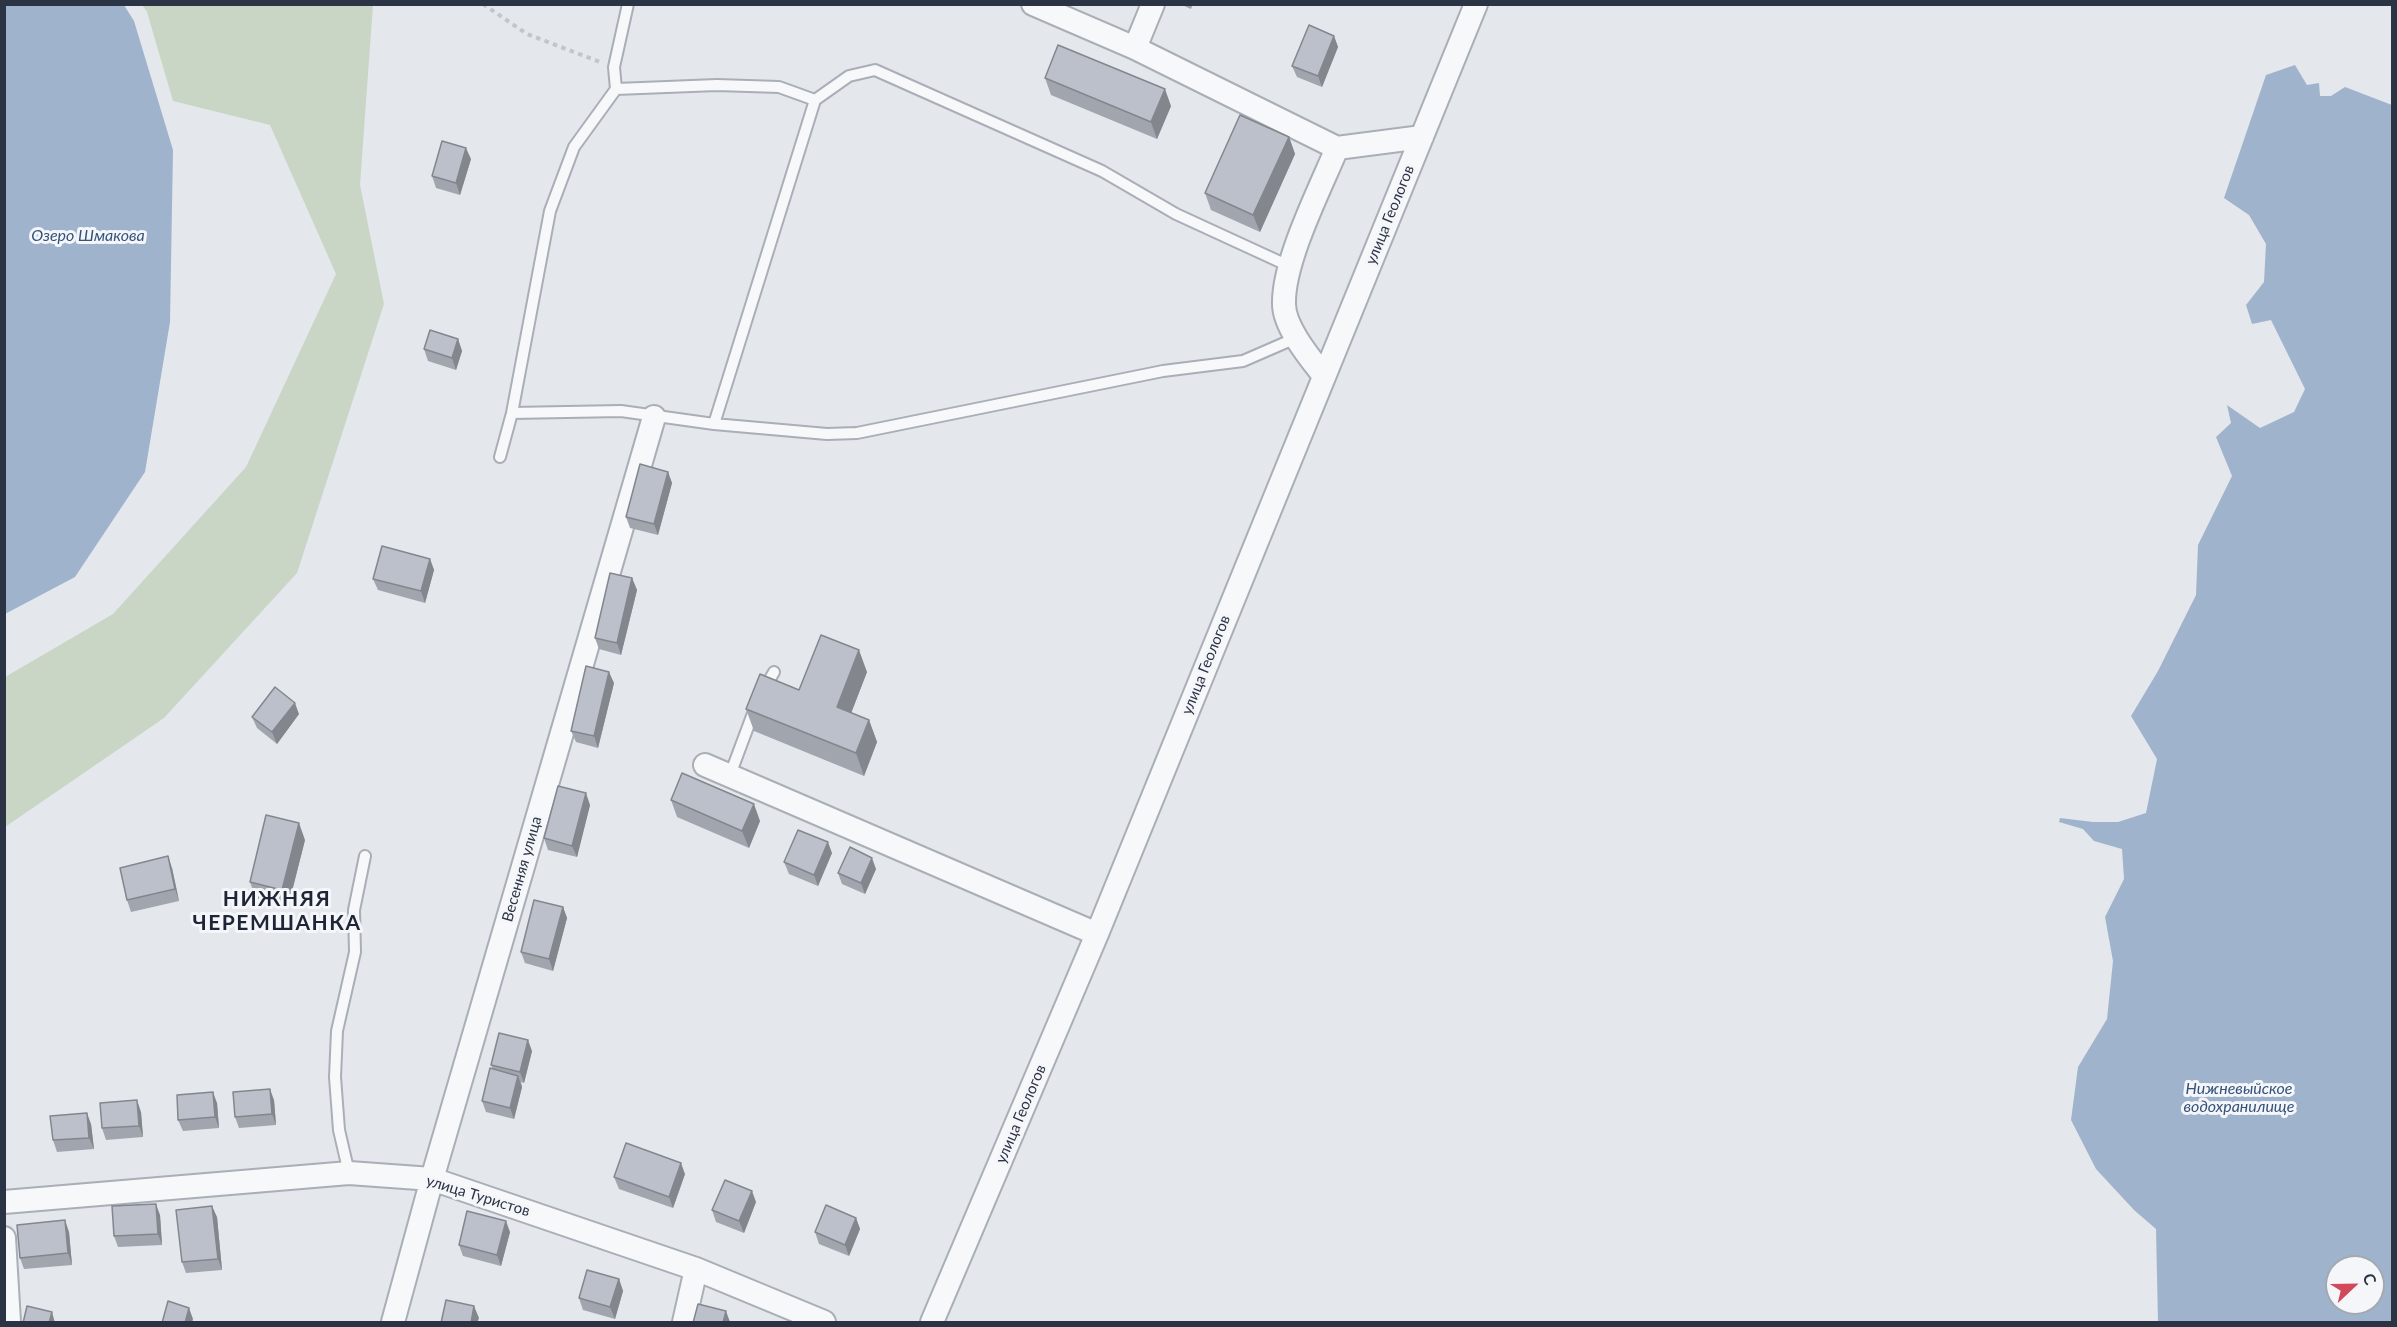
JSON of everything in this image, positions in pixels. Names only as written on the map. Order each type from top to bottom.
[{"type":"street","points":[[1033,4],[1135,48],[1337,148],[1422,137]]},
{"type":"street","points":[[1135,48],[1153,4]]},
{"type":"street","name":"улица Геологов","points":[[932,1323],[1097,934],[1476,4]]},
{"type":"street","points":[[1324,376],[1296,338],[1283,306],[1289,266],[1337,148]]},
{"type":"street","name":"Весенняя улица","points":[[393,1323],[432,1179],[654,417]]},
{"type":"street","points":[[705,765],[1097,934]]},
{"type":"street","name":"улица Туристов","points":[[4,1202],[349,1173],[432,1179],[696,1269],[824,1323]]},
{"type":"street","points":[[4,1238],[9,1323]]},
{"type":"street","points":[[684,1323],[696,1269]]},
{"type":"lane","points":[[500,456],[512,413],[550,211],[574,147],[616,89],[614,67],[628,4]]},
{"type":"lane","points":[[714,424],[816,100],[849,76],[875,70],[1102,171],[1176,214],[1289,266]]},
{"type":"lane","points":[[616,89],[717,85],[779,87],[816,100]]},
{"type":"lane","points":[[512,413],[621,411],[714,424],[827,434],[857,433],[1163,371],[1243,361],[1296,338]]},
{"type":"lane","points":[[730,775],[752,712],[774,672]]},
{"type":"lane","points":[[349,1173],[339,1130],[335,1077],[337,1031],[355,952],[354,910],[365,856]]},
{"type":"path","points":[[483,4],[526,34],[614,67]]},
{"type":"green space","points":[[142,5],[373,5],[360,185],[384,304],[297,573],[164,718],[5,827],[5,677],[113,614],[246,467],[336,274],[270,125],[173,101],[147,12]]},
{"type":"water","name":"Озеро Шмакова","points":[[5,4],[124,5],[134,21],[173,150],[170,322],[145,472],[75,577],[5,614]]},
{"type":"water","name":"Нижневыйское водохранилище","points":[[2295,65],[2307,85],[2319,83],[2320,96],[2331,96],[2345,87],[2392,105],[2392,1322],[2158,1322],[2156,1229],[2134,1210],[2096,1169],[2071,1120],[2078,1067],[2107,1019],[2113,961],[2105,917],[2124,879],[2122,849],[2094,841],[2083,829],[2059,822],[2060,818],[2118,822],[2146,813],[2157,759],[2131,716],[2158,671],[2196,595],[2198,545],[2232,476],[2216,437],[2231,423],[2227,405],[2260,428],[2294,412],[2305,389],[2271,320],[2252,324],[2246,305],[2264,282],[2266,244],[2249,215],[2224,198],[2266,75]]},
{"type":"building","points":[[1309,25],[1334,36],[1318,76],[1292,66]]},
{"type":"building","points":[[1058,45],[1165,89],[1151,122],[1045,78]]},
{"type":"building","points":[[1240,115],[1289,137],[1253,215],[1205,193]]},
{"type":"building","points":[[442,141],[466,148],[456,183],[432,176]]},
{"type":"building","points":[[430,330],[458,339],[452,358],[424,349]]},
{"type":"building","points":[[640,464],[668,472],[654,524],[626,517]]},
{"type":"building","points":[[382,546],[430,559],[421,591],[373,579]]},
{"type":"building","points":[[610,573],[632,578],[617,643],[595,638]]},
{"type":"building","points":[[821,635],[859,650],[837,707],[869,720],[856,753],[746,709],[760,674],[799,690]]},
{"type":"building","points":[[586,666],[609,672],[594,736],[571,731]]},
{"type":"building","points":[[275,687],[295,703],[272,732],[252,717]]},
{"type":"building","points":[[682,773],[754,804],[742,831],[671,800]]},
{"type":"building","points":[[558,786],[586,793],[572,846],[544,838]]},
{"type":"building","points":[[266,815],[299,823],[282,890],[250,882]]},
{"type":"building","points":[[798,830],[828,842],[814,875],[784,862]]},
{"type":"building","points":[[850,847],[872,858],[861,883],[838,873]]},
{"type":"building","points":[[168,856],[175,889],[127,900],[120,868]]},
{"type":"building","points":[[534,900],[563,907],[549,959],[521,952]]},
{"type":"building","points":[[499,1033],[528,1040],[520,1072],[491,1065]]},
{"type":"building","points":[[490,1068],[518,1076],[510,1108],[482,1101]]},
{"type":"building","points":[[270,1089],[272,1114],[235,1117],[233,1092]]},
{"type":"building","points":[[213,1092],[215,1117],[178,1120],[177,1095]]},
{"type":"building","points":[[137,1100],[139,1126],[102,1128],[100,1103]]},
{"type":"building","points":[[87,1113],[89,1138],[53,1140],[50,1116]]},
{"type":"building","points":[[626,1143],[681,1163],[669,1197],[614,1177]]},
{"type":"building","points":[[725,1180],[752,1191],[739,1221],[712,1210]]},
{"type":"building","points":[[156,1204],[158,1234],[114,1236],[112,1206]]},
{"type":"building","points":[[826,1205],[856,1218],[845,1245],[815,1232]]},
{"type":"building","points":[[212,1206],[218,1259],[182,1262],[176,1210]]},
{"type":"building","points":[[467,1211],[506,1221],[497,1255],[459,1245]]},
{"type":"building","points":[[65,1220],[68,1253],[20,1258],[17,1225]]},
{"type":"building","points":[[587,1270],[619,1279],[610,1307],[579,1298]]},
{"type":"building","points":[[446,1300],[474,1306],[471,1323],[441,1323]]},
{"type":"building","points":[[168,1301],[189,1308],[185,1323],[162,1323]]},
{"type":"building","points":[[698,1304],[726,1311],[723,1323],[693,1323]]},
{"type":"building","points":[[27,1306],[52,1312],[49,1323],[23,1323]]},
{"type":"district","name":"НИЖНЯЯ ЧЕРЕМШАНКА","points":[[277,911]]}]
